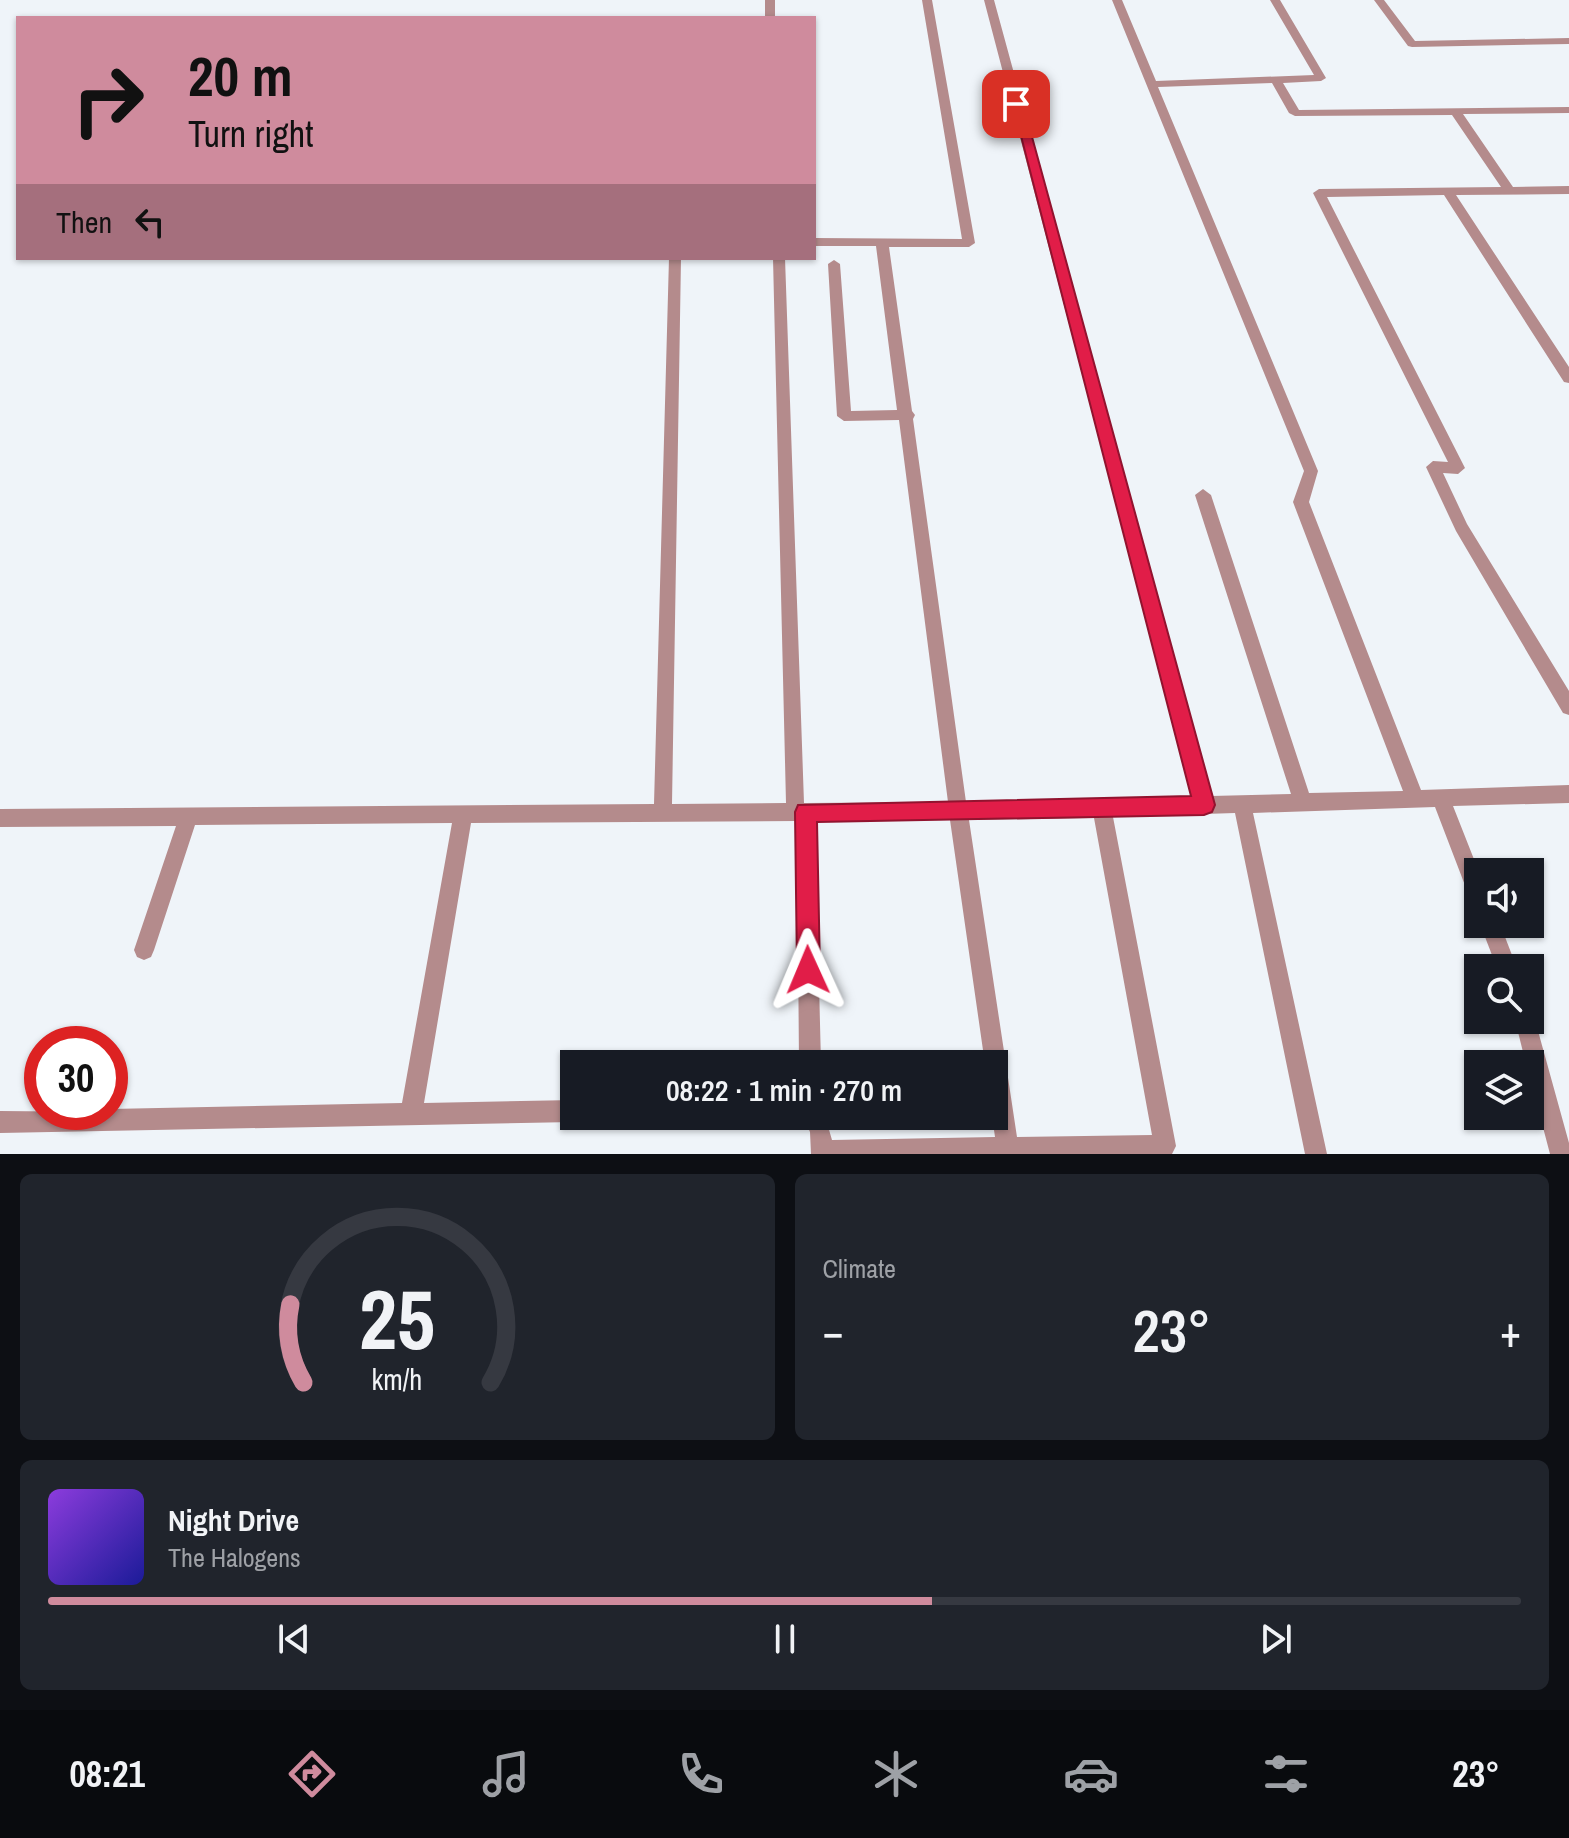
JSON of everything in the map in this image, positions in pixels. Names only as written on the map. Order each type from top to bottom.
[{"type":"street","points":[[816,242],[969,243],[927,0]]},
{"type":"street","points":[[989,0],[1204,805]]},
{"type":"street","points":[[1117,0],[1311,471],[1301,502],[1415,799]]},
{"type":"street","points":[[1152,84],[1321,78],[1275,0]]},
{"type":"street","points":[[1379,0],[1412,44],[1569,41]]},
{"type":"street","points":[[1276,80],[1295,113],[1569,110]]},
{"type":"street","points":[[1454,110],[1510,191]]},
{"type":"street","points":[[1569,190],[1319,193],[1458,468],[1433,467],[1461,527],[1569,707]]},
{"type":"street","points":[[1448,192],[1569,378]]},
{"type":"street","points":[[882,242],[908,415],[958,811],[1008,1148]]},
{"type":"street","points":[[663,813],[675,260]]},
{"type":"street","points":[[779,260],[809,1050]]},
{"type":"street","points":[[834,264],[844,416],[908,415]]},
{"type":"street","points":[[1203,495],[1303,803]]},
{"type":"street","points":[[0,818],[1102,809],[1569,794]]},
{"type":"street","points":[[1441,799],[1464,858]]},
{"type":"street","points":[[1242,805],[1316,1154]]},
{"type":"street","points":[[820,1130],[822,1152],[1008,1148],[1171,1150],[1102,809]]},
{"type":"street","points":[[411,1114],[463,814]]},
{"type":"street","points":[[144,950],[188,817]]},
{"type":"street","points":[[1529,1034],[1561,1154]]},
{"type":"street","points":[[0,1122],[560,1111]]},
{"type":"route","points":[[808,970],[806,812],[1061,810],[1204,805],[1016,104]]}]
